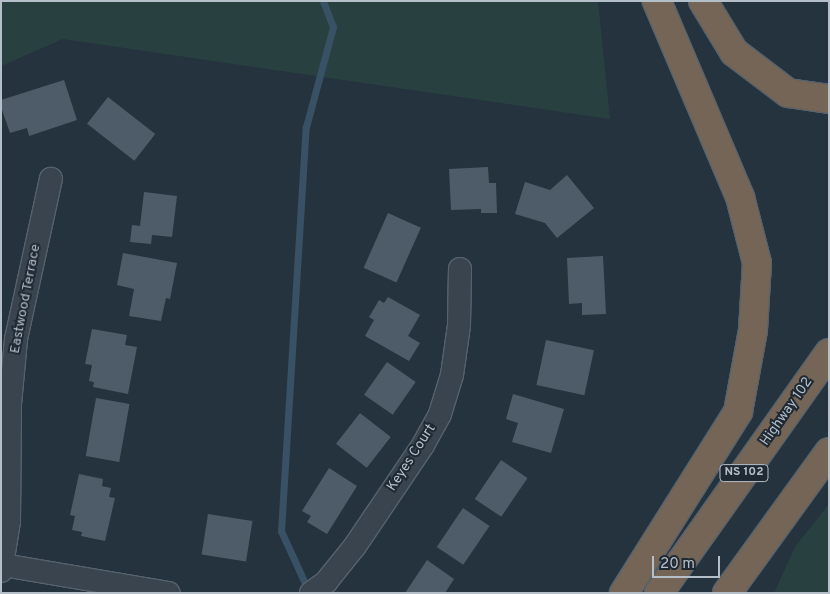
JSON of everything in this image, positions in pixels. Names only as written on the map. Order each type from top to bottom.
[{"type":"highway","points":[[624,593],[738,412],[753,330],[757,263],[740,197],[657,1]]},
{"type":"highway","points":[[703,1],[734,52],[788,93],[829,99]]},
{"type":"highway","name":"Highway 102","points":[[659,593],[829,353]]},
{"type":"highway","points":[[727,593],[829,452]]},
{"type":"street","name":"Eastwood Terrace","points":[[2,568],[9,521],[10,404],[16,339],[51,179]]},
{"type":"street","name":"Keyes Court","points":[[310,593],[326,582],[355,546],[423,445],[440,414],[452,375],[459,325],[460,269]]},
{"type":"street","points":[[2,568],[169,593]]},
{"type":"green space","points":[[1,1],[598,1],[610,119],[63,39],[1,66]]},
{"type":"green space","points":[[829,504],[829,593],[774,593],[795,547]]},
{"type":"building","points":[[64,80],[77,120],[29,136],[27,128],[10,133],[1,107],[1,100]]},
{"type":"building","points":[[108,97],[155,134],[134,161],[87,124]]},
{"type":"building","points":[[488,167],[489,183],[496,183],[497,213],[481,213],[481,209],[451,210],[449,169]]},
{"type":"building","points":[[567,175],[594,208],[557,238],[545,223],[515,214],[525,182],[550,190]]},
{"type":"building","points":[[144,192],[177,196],[172,237],[152,235],[151,244],[130,242],[132,225],[140,226]]},
{"type":"building","points":[[388,213],[421,228],[396,282],[364,268]]},
{"type":"building","points":[[123,253],[177,263],[170,299],[166,298],[161,321],[129,316],[134,289],[117,285]]},
{"type":"building","points":[[603,256],[606,314],[582,315],[582,303],[569,304],[567,258]]},
{"type":"building","points":[[388,297],[420,315],[408,336],[420,343],[409,361],[365,336],[374,320],[369,317],[379,300],[384,303]]},
{"type":"building","points":[[92,329],[127,335],[125,345],[137,347],[128,394],[93,387],[94,382],[89,381],[92,365],[85,364]]},
{"type":"building","points":[[546,340],[594,350],[584,395],[536,385]]},
{"type":"building","points":[[387,362],[416,382],[393,415],[364,395]]},
{"type":"building","points":[[513,394],[564,409],[551,453],[512,442],[518,423],[506,419]]},
{"type":"building","points":[[96,398],[129,404],[119,462],[86,456]]},
{"type":"building","points":[[360,413],[391,437],[367,468],[336,444]]},
{"type":"building","points":[[501,460],[528,478],[501,517],[475,499]]},
{"type":"building","points":[[329,468],[357,486],[327,534],[307,522],[311,516],[302,511]]},
{"type":"building","points":[[79,474],[103,479],[102,486],[111,488],[109,497],[115,498],[105,541],[81,536],[82,532],[72,530],[75,516],[70,515]]},
{"type":"building","points":[[463,508],[490,526],[463,565],[437,547]]},
{"type":"building","points":[[208,514],[252,521],[246,562],[202,554]]},
{"type":"building","points":[[427,560],[454,579],[445,593],[405,593]]},
{"type":"waterway","points":[[304,581],[281,531],[306,127],[333,27],[323,1]]}]
